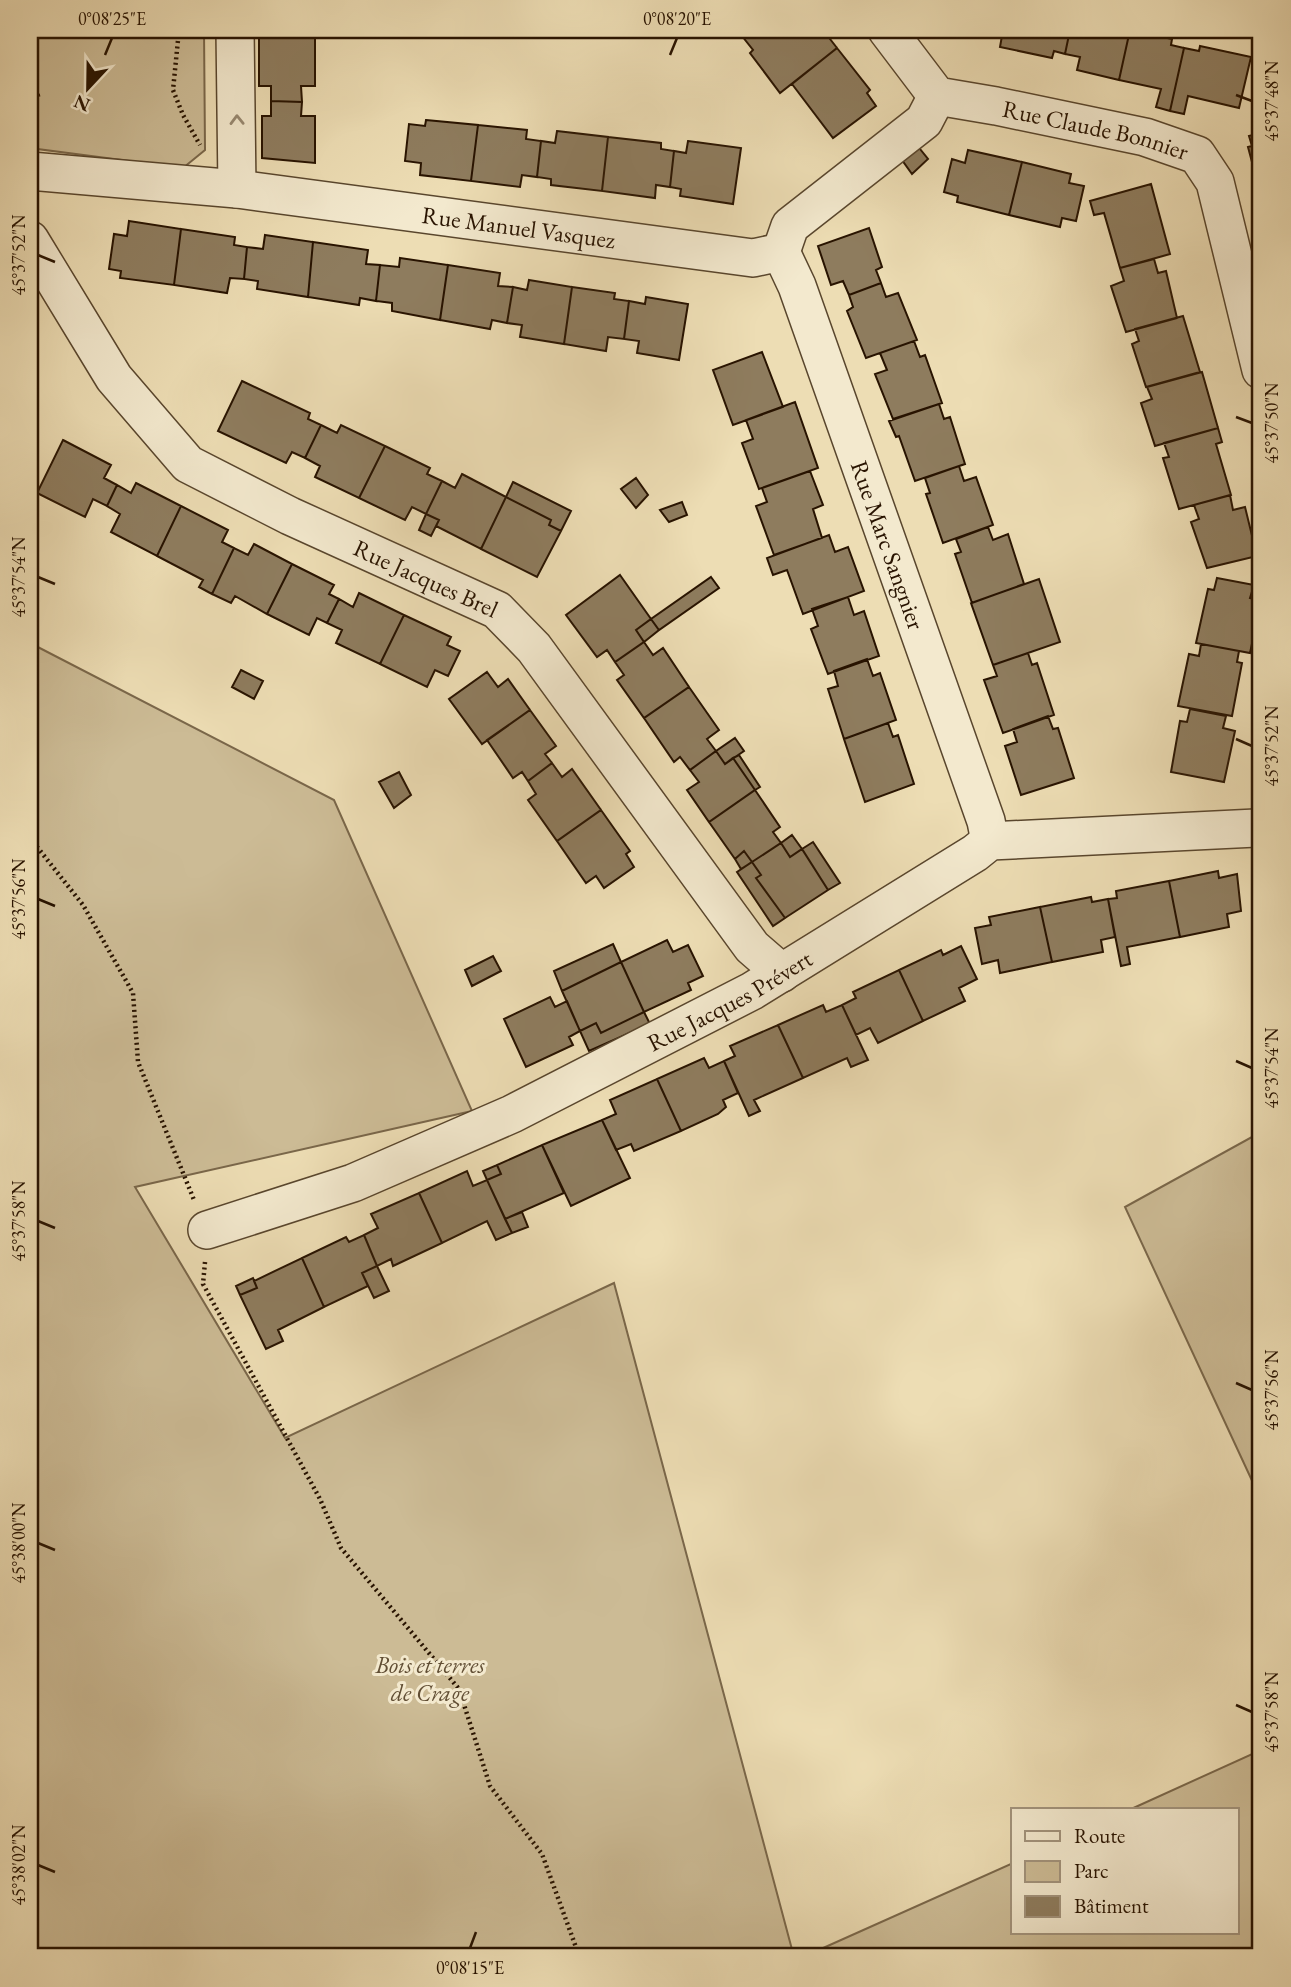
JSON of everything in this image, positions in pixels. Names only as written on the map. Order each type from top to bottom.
[{"type":"street","points":[[235,30],[238,179]]},
{"type":"street","points":[[780,252],[790,226],[924,121],[937,96],[887,30]]},
{"type":"street","name":"Rue Claude Bonnier","points":[[937,96],[1145,137],[1197,155],[1215,182],[1261,370]]},
{"type":"street","name":"Rue Manuel Vasquez","points":[[30,171],[238,179],[753,258],[780,252]]},
{"type":"street","name":"Rue Jacques Brel","points":[[30,240],[114,378],[188,464],[290,516],[497,610],[534,648],[752,947],[782,973]]},
{"type":"street","name":"Rue Marc Sangnier","points":[[780,252],[797,285],[986,821],[990,841]]},
{"type":"street","points":[[990,841],[1260,828]]},
{"type":"street","name":"Rue Jacques Prévert","points":[[207,1230],[353,1183],[512,1114],[752,991],[975,853],[990,841]]},
{"type":"path","points":[[179,30],[173,90],[209,163],[238,179]]},
{"type":"path","points":[[30,62],[38,96],[30,118]]},
{"type":"path","points":[[30,838],[83,905],[133,993],[138,1062],[207,1230],[203,1284],[320,1499],[341,1548],[459,1689],[490,1786],[542,1854],[577,1950],[584,1957]]},
{"type":"green space","points":[[30,30],[204,30],[205,150],[183,168],[30,148]]},
{"type":"green space","name":"Bois et terres de Crage","points":[[30,643],[334,800],[472,1111],[135,1187],[285,1438],[614,1283],[794,1957],[30,1957]]},
{"type":"green space","points":[[1261,1132],[1261,1500],[1125,1207]]},
{"type":"green space","points":[[1261,1750],[1261,1957],[803,1957],[1011,1864],[1011,1934],[1238,1934],[1238,1808],[1133,1808]]},
{"type":"building","points":[[259,30],[315,30],[315,36],[259,36]]},
{"type":"building","points":[[749,30],[823,30],[837,48],[780,93],[750,53],[753,50],[742,36]]},
{"type":"building","points":[[1003,30],[1070,30],[1065,54],[1054,51],[1052,58],[1000,47]]},
{"type":"building","points":[[1070,30],[1130,30],[1119,80],[1077,70],[1080,57],[1065,54]]},
{"type":"building","points":[[1130,30],[1172,39],[1171,45],[1184,48],[1170,111],[1156,107],[1161,89],[1119,80]]},
{"type":"building","points":[[259,36],[315,36],[315,86],[301,86],[302,102],[271,101],[271,86],[259,86]]},
{"type":"building","points":[[1200,46],[1251,57],[1239,108],[1188,96],[1184,114],[1170,111],[1184,48],[1199,51]]},
{"type":"building","points":[[837,48],[870,90],[867,93],[876,106],[833,138],[792,84]]},
{"type":"building","points":[[271,101],[302,102],[301,116],[315,116],[315,163],[262,158],[262,116],[271,116]]},
{"type":"building","points":[[426,120],[478,125],[471,181],[420,175],[421,163],[405,161],[409,124],[425,126]]},
{"type":"building","points":[[478,125],[527,130],[526,139],[541,141],[537,177],[522,175],[520,187],[471,181]]},
{"type":"building","points":[[557,131],[608,137],[602,191],[551,185],[551,179],[537,177],[541,141],[555,143]]},
{"type":"building","points":[[1261,133],[1261,196],[1248,147],[1252,146],[1249,136]]},
{"type":"building","points":[[608,137],[661,143],[661,149],[674,151],[670,187],[656,185],[655,198],[602,191]]},
{"type":"building","points":[[688,141],[741,148],[733,204],[680,196],[681,189],[670,187],[674,151],[686,153]]},
{"type":"building","points":[[916,144],[928,159],[912,174],[902,160]]},
{"type":"building","points":[[968,150],[1022,162],[1009,215],[957,202],[958,196],[944,192],[952,159],[965,163]]},
{"type":"building","points":[[1022,162],[1071,174],[1069,183],[1084,186],[1076,221],[1062,218],[1060,227],[1009,215]]},
{"type":"building","points":[[1151,184],[1170,254],[1120,268],[1104,213],[1094,215],[1090,201]]},
{"type":"building","points":[[129,221],[181,229],[174,285],[120,278],[121,271],[109,269],[114,234],[127,236]]},
{"type":"building","points":[[869,228],[882,267],[876,270],[881,283],[849,295],[843,281],[831,285],[818,246]]},
{"type":"building","points":[[181,229],[235,237],[234,245],[247,247],[244,279],[230,278],[227,293],[174,285]]},
{"type":"building","points":[[265,235],[313,242],[308,297],[257,289],[258,281],[244,279],[247,247],[263,249]]},
{"type":"building","points":[[313,242],[368,250],[366,264],[380,265],[376,301],[360,298],[359,305],[308,297]]},
{"type":"building","points":[[400,258],[448,265],[440,320],[392,311],[392,303],[376,301],[380,265],[399,267]]},
{"type":"building","points":[[1154,259],[1158,273],[1166,271],[1177,318],[1126,332],[1111,286],[1124,281],[1120,268]]},
{"type":"building","points":[[448,265],[500,273],[498,286],[513,287],[507,323],[492,320],[490,329],[440,320]]},
{"type":"building","points":[[529,280],[572,287],[564,344],[520,337],[522,325],[507,323],[513,287],[527,290]]},
{"type":"building","points":[[881,283],[886,297],[898,293],[917,340],[866,358],[847,311],[853,307],[849,295]]},
{"type":"building","points":[[572,287],[615,293],[614,299],[629,301],[624,339],[608,337],[606,351],[564,344]]},
{"type":"building","points":[[646,297],[688,304],[679,360],[637,353],[639,341],[624,339],[629,301],[645,304]]},
{"type":"building","points":[[1183,316],[1200,372],[1146,387],[1132,344],[1139,341],[1135,329]]},
{"type":"building","points":[[914,341],[920,357],[925,355],[942,403],[893,419],[875,374],[887,370],[880,353]]},
{"type":"building","points":[[762,352],[783,407],[733,425],[713,370]]},
{"type":"building","points":[[1202,372],[1218,428],[1155,446],[1141,403],[1152,399],[1147,387]]},
{"type":"building","points":[[242,381],[310,413],[308,419],[321,425],[305,458],[292,452],[286,463],[218,431]]},
{"type":"building","points":[[795,402],[818,468],[759,489],[742,443],[753,439],[746,420]]},
{"type":"building","points":[[939,404],[944,419],[950,417],[965,464],[915,481],[899,436],[896,437],[889,421]]},
{"type":"building","points":[[321,425],[337,433],[341,425],[385,446],[359,498],[315,477],[320,466],[305,458]]},
{"type":"building","points":[[1218,428],[1222,442],[1216,444],[1231,495],[1179,509],[1163,458],[1169,457],[1164,443]]},
{"type":"building","points":[[63,440],[111,465],[104,478],[117,485],[107,506],[93,499],[85,517],[37,493]]},
{"type":"building","points":[[385,446],[430,468],[427,474],[442,481],[426,514],[412,507],[405,520],[359,498]]},
{"type":"building","points":[[959,466],[964,481],[976,477],[993,525],[943,543],[926,494],[930,493],[925,478]]},
{"type":"building","points":[[810,471],[823,505],[813,509],[822,538],[774,555],[756,506],[767,502],[762,488]]},
{"type":"building","points":[[462,474],[506,497],[481,549],[436,526],[439,520],[426,514],[442,481],[455,488]]},
{"type":"building","points":[[636,478],[648,495],[636,508],[621,489]]},
{"type":"building","points":[[513,482],[571,511],[561,531],[549,525],[551,520],[506,497]]},
{"type":"building","points":[[136,483],[181,506],[157,556],[111,532],[120,514],[107,506],[117,485],[131,493]]},
{"type":"building","points":[[1230,495],[1233,510],[1245,507],[1257,556],[1207,568],[1191,522],[1199,519],[1194,505]]},
{"type":"building","points":[[506,497],[551,520],[549,525],[561,531],[537,577],[481,549]]},
{"type":"building","points":[[682,502],[687,515],[669,522],[660,510]]},
{"type":"building","points":[[181,506],[228,530],[222,542],[234,548],[212,594],[199,587],[203,580],[157,556]]},
{"type":"building","points":[[426,514],[439,520],[431,536],[419,530]]},
{"type":"building","points":[[988,527],[993,540],[1008,534],[1024,584],[972,603],[955,554],[961,552],[956,539]]},
{"type":"building","points":[[829,535],[835,552],[848,547],[864,591],[803,614],[787,570],[773,575],[767,558]]},
{"type":"building","points":[[254,544],[292,564],[267,614],[235,596],[231,603],[212,594],[234,548],[248,555]]},
{"type":"building","points":[[292,564],[334,585],[329,594],[339,599],[327,623],[317,618],[309,635],[267,614]]},
{"type":"building","points":[[620,575],[651,619],[636,630],[644,642],[615,662],[607,650],[597,657],[566,615]]},
{"type":"building","points":[[711,577],[719,588],[659,630],[651,619]]},
{"type":"building","points":[[1217,578],[1254,585],[1250,598],[1261,601],[1250,653],[1196,643],[1208,589],[1214,590]]},
{"type":"building","points":[[1039,579],[1060,642],[993,665],[971,603]]},
{"type":"building","points":[[359,593],[404,615],[380,664],[336,643],[342,630],[327,623],[339,599],[353,607]]},
{"type":"building","points":[[848,597],[854,615],[864,611],[879,656],[828,674],[811,629],[818,626],[812,609]]},
{"type":"building","points":[[404,615],[451,637],[447,645],[460,651],[448,676],[435,670],[427,687],[380,664]]},
{"type":"building","points":[[651,619],[659,630],[644,642],[636,630]]},
{"type":"building","points":[[644,642],[653,655],[663,648],[689,687],[644,718],[617,680],[624,675],[615,662]]},
{"type":"building","points":[[1201,644],[1239,651],[1237,662],[1242,663],[1232,716],[1178,706],[1189,654],[1199,656]]},
{"type":"building","points":[[1028,653],[1032,665],[1037,663],[1054,715],[1003,733],[984,680],[997,676],[993,665]]},
{"type":"building","points":[[867,659],[873,676],[880,673],[896,720],[844,739],[828,689],[838,686],[834,671]]},
{"type":"building","points":[[241,670],[263,681],[254,699],[232,687]]},
{"type":"building","points":[[487,672],[498,687],[508,679],[530,710],[482,744],[449,699]]},
{"type":"building","points":[[689,687],[719,730],[707,739],[716,751],[690,770],[680,757],[674,762],[644,718]]},
{"type":"building","points":[[1190,709],[1226,716],[1223,728],[1235,731],[1224,782],[1171,772],[1180,721],[1187,722]]},
{"type":"building","points":[[530,710],[556,746],[545,754],[552,763],[528,781],[522,772],[513,778],[487,740]]},
{"type":"building","points":[[1048,716],[1053,729],[1058,728],[1074,778],[1021,795],[1005,746],[1017,742],[1013,729]]},
{"type":"building","points":[[888,723],[893,737],[898,735],[914,784],[865,802],[844,739]]},
{"type":"building","points":[[735,738],[744,751],[725,764],[716,751]]},
{"type":"building","points":[[716,751],[725,764],[733,758],[755,790],[709,822],[687,790],[699,782],[690,770]]},
{"type":"building","points":[[739,755],[760,787],[755,790],[733,758]]},
{"type":"building","points":[[552,763],[562,777],[572,769],[601,810],[557,841],[528,800],[536,794],[528,781]]},
{"type":"building","points":[[399,772],[411,795],[394,808],[379,782]]},
{"type":"building","points":[[755,790],[780,827],[773,832],[781,843],[752,862],[744,851],[735,859],[709,822]]},
{"type":"building","points":[[601,810],[630,851],[626,854],[634,867],[604,888],[596,876],[586,883],[557,841]]},
{"type":"building","points":[[792,835],[802,849],[790,857],[781,843]]},
{"type":"building","points":[[813,842],[840,883],[828,890],[802,849]]},
{"type":"building","points":[[781,843],[790,857],[802,849],[828,890],[785,918],[756,878],[761,875],[752,862]]},
{"type":"building","points":[[744,851],[752,862],[741,869],[735,859]]},
{"type":"building","points":[[752,862],[761,875],[756,878],[785,918],[773,926],[737,872]]},
{"type":"building","points":[[1218,871],[1219,878],[1237,874],[1241,911],[1227,914],[1229,927],[1180,937],[1169,881]]},
{"type":"building","points":[[1169,881],[1180,937],[1127,947],[1130,964],[1121,966],[1108,899],[1117,898],[1116,891]]},
{"type":"building","points":[[1091,897],[1092,902],[1108,899],[1115,937],[1101,940],[1103,952],[1052,962],[1040,907]]},
{"type":"building","points":[[1040,907],[1052,962],[1000,973],[998,960],[982,964],[975,928],[991,925],[989,917]]},
{"type":"building","points":[[667,940],[673,952],[688,945],[703,976],[688,983],[691,990],[644,1012],[621,962]]},
{"type":"building","points":[[613,944],[621,962],[562,991],[554,971]]},
{"type":"building","points":[[961,946],[977,979],[959,988],[965,1001],[923,1021],[899,970],[941,950],[943,955]]},
{"type":"building","points":[[493,956],[501,971],[472,986],[465,970]]},
{"type":"building","points":[[621,962],[644,1012],[601,1033],[596,1023],[580,1031],[562,991]]},
{"type":"building","points":[[899,970],[923,1021],[878,1043],[870,1028],[856,1035],[842,1005],[856,998],[853,992]]},
{"type":"building","points":[[550,997],[555,1007],[567,1001],[580,1031],[569,1037],[573,1045],[526,1067],[504,1019]]},
{"type":"building","points":[[823,1005],[826,1012],[842,1005],[868,1060],[851,1067],[847,1058],[803,1078],[778,1025]]},
{"type":"building","points":[[644,1012],[650,1024],[589,1051],[580,1031],[596,1023],[601,1033]]},
{"type":"building","points":[[778,1025],[803,1078],[754,1100],[760,1111],[749,1116],[724,1061],[735,1056],[730,1046]]},
{"type":"building","points":[[704,1058],[709,1068],[724,1061],[738,1093],[723,1100],[726,1107],[718,1114],[681,1131],[657,1079]]},
{"type":"building","points":[[657,1079],[681,1131],[634,1151],[631,1144],[616,1150],[602,1120],[616,1114],[610,1100]]},
{"type":"building","points":[[602,1120],[630,1178],[571,1206],[542,1145]]},
{"type":"building","points":[[542,1145],[564,1193],[505,1219],[487,1180],[501,1174],[497,1165]]},
{"type":"building","points":[[497,1165],[501,1174],[487,1180],[483,1171]]},
{"type":"building","points":[[467,1171],[473,1186],[487,1180],[512,1233],[496,1240],[487,1221],[442,1243],[419,1193]]},
{"type":"building","points":[[419,1193],[442,1243],[393,1266],[391,1259],[377,1266],[364,1235],[378,1228],[371,1214]]},
{"type":"building","points":[[522,1212],[528,1227],[512,1233],[505,1219]]},
{"type":"building","points":[[364,1235],[377,1266],[362,1273],[368,1286],[324,1307],[302,1258],[346,1237],[349,1242]]},
{"type":"building","points":[[302,1258],[324,1307],[278,1330],[283,1341],[266,1349],[240,1295],[257,1288],[254,1281]]},
{"type":"building","points":[[377,1266],[389,1291],[374,1298],[362,1273]]},
{"type":"building","points":[[253,1278],[257,1288],[240,1295],[236,1286]]}]
